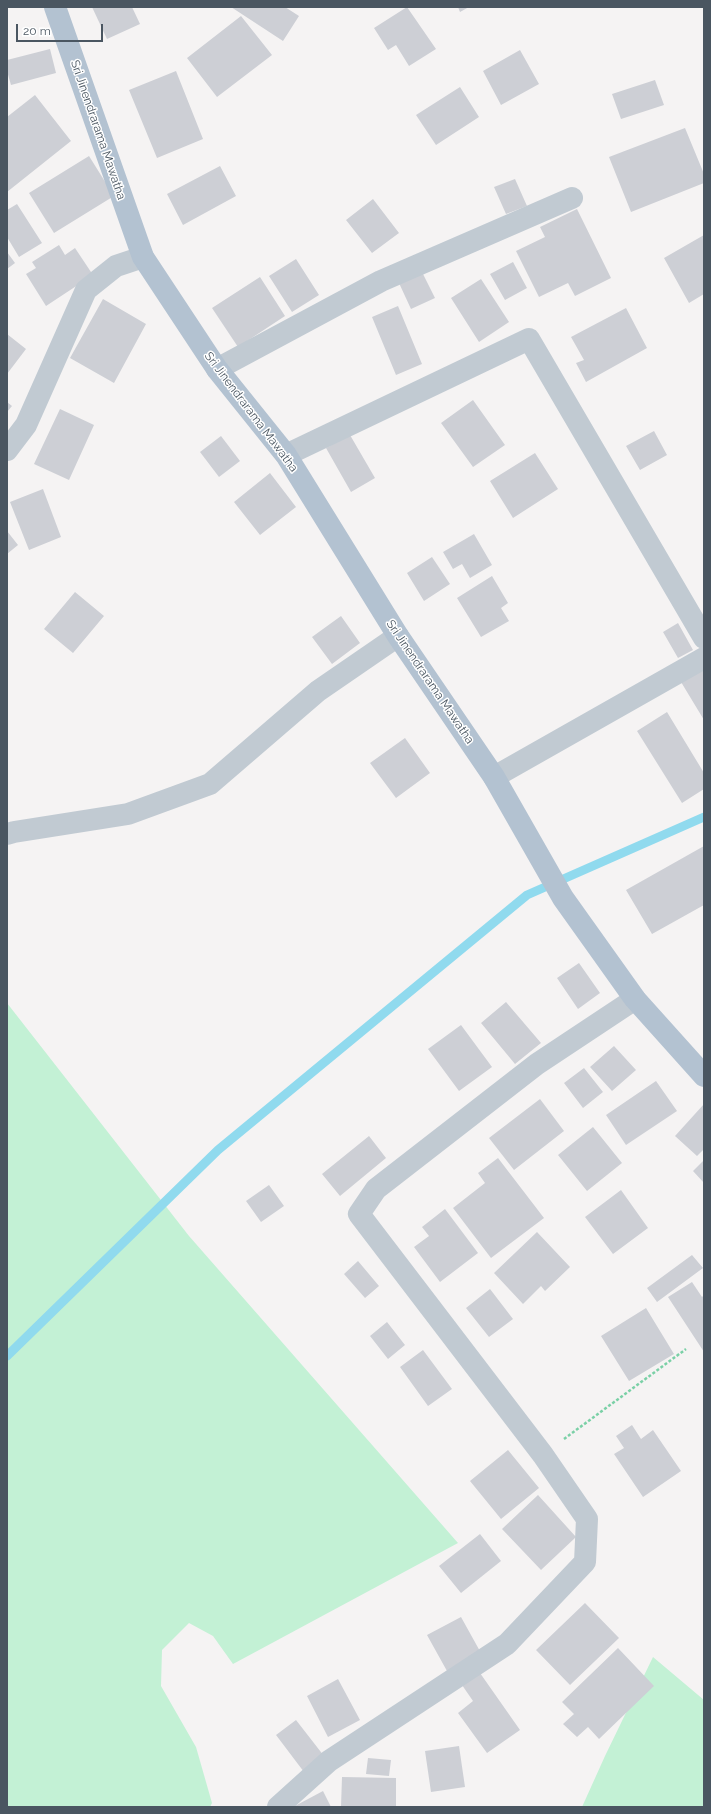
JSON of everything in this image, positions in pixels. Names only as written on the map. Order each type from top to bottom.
[{"type":"main road","name":"Sri Jinendrarama Mawatha","points":[[55,7],[143,257],[217,369],[286,455],[398,636],[494,777],[563,898],[635,999]]},
{"type":"main road","points":[[635,999],[704,1076]]},
{"type":"street","points":[[217,369],[381,281],[572,198]]},
{"type":"street","points":[[7,450],[26,425],[86,290],[116,266],[143,257]]},
{"type":"street","points":[[286,455],[529,339],[704,638]]},
{"type":"street","points":[[7,834],[128,814],[210,784],[318,690],[398,636]]},
{"type":"street","points":[[494,777],[704,658]]},
{"type":"street","points":[[278,1807],[329,1761],[507,1644],[585,1562],[588,1519],[543,1455],[359,1214],[376,1189],[531,1068],[635,999]]},
{"type":"path","points":[[543,1455],[686,1349]]},
{"type":"green space","points":[[7,1003],[189,1236],[458,1543],[233,1664],[213,1636],[189,1623],[162,1650],[161,1686],[196,1747],[212,1803],[210,1807],[7,1807]]},
{"type":"green space","points":[[653,1657],[704,1700],[704,1807],[582,1807],[605,1756]]},
{"type":"building","points":[[92,7],[132,7],[140,24],[107,39]]},
{"type":"building","points":[[231,7],[285,7],[299,16],[283,41]]},
{"type":"building","points":[[407,7],[436,49],[409,66],[396,45],[388,50],[374,28]]},
{"type":"building","points":[[458,7],[469,7],[460,12]]},
{"type":"building","points":[[241,16],[272,55],[217,97],[187,58]]},
{"type":"building","points":[[50,49],[56,73],[11,85],[7,71],[7,60]]},
{"type":"building","points":[[520,50],[539,84],[501,105],[483,71]]},
{"type":"building","points":[[176,71],[203,139],[157,158],[129,90]]},
{"type":"building","points":[[655,80],[664,105],[621,119],[612,94]]},
{"type":"building","points":[[460,87],[479,117],[436,145],[416,115]]},
{"type":"building","points":[[35,95],[71,141],[7,192],[7,117]]},
{"type":"building","points":[[685,128],[704,174],[704,183],[631,212],[609,157]]},
{"type":"building","points":[[89,156],[114,196],[54,233],[29,193]]},
{"type":"building","points":[[220,166],[236,196],[183,225],[167,194]]},
{"type":"building","points":[[515,179],[527,206],[506,214],[494,187]]},
{"type":"building","points":[[373,199],[399,233],[372,253],[346,220]]},
{"type":"building","points":[[17,204],[42,243],[19,257],[7,237],[7,210]]},
{"type":"building","points":[[577,209],[611,278],[575,296],[568,283],[539,297],[516,251],[545,237],[540,227]]},
{"type":"building","points":[[704,235],[704,294],[689,303],[664,258]]},
{"type":"building","points":[[59,245],[65,255],[75,248],[93,275],[46,306],[26,274],[36,268],[32,262]]},
{"type":"building","points":[[7,252],[15,263],[7,269]]},
{"type":"building","points":[[296,259],[319,295],[292,312],[269,276]]},
{"type":"building","points":[[513,262],[527,288],[505,300],[490,274]]},
{"type":"building","points":[[422,272],[435,298],[411,309],[399,283]]},
{"type":"building","points":[[260,277],[285,316],[238,347],[212,308]]},
{"type":"building","points":[[481,279],[509,322],[479,342],[451,298]]},
{"type":"building","points":[[103,299],[146,324],[114,383],[70,358]]},
{"type":"building","points":[[398,306],[422,364],[396,375],[372,317]]},
{"type":"building","points":[[626,308],[647,348],[586,382],[576,363],[584,360],[571,337]]},
{"type":"building","points":[[7,334],[26,349],[7,374]]},
{"type":"building","points":[[473,400],[505,445],[473,467],[441,423]]},
{"type":"building","points":[[7,402],[12,406],[7,412]]},
{"type":"building","points":[[60,409],[94,425],[69,480],[34,464]]},
{"type":"building","points":[[654,431],[667,455],[640,470],[626,446]]},
{"type":"building","points":[[350,435],[375,478],[351,492],[326,448]]},
{"type":"building","points":[[221,436],[240,461],[219,477],[200,452]]},
{"type":"building","points":[[535,453],[558,489],[513,518],[490,481]]},
{"type":"building","points":[[270,473],[296,507],[260,535],[234,502]]},
{"type":"building","points":[[43,489],[61,537],[29,550],[10,502]]},
{"type":"building","points":[[7,531],[18,545],[7,554]]},
{"type":"building","points":[[474,534],[492,565],[470,578],[462,564],[453,569],[443,552]]},
{"type":"building","points":[[432,557],[450,584],[424,601],[407,573]]},
{"type":"building","points":[[492,576],[508,603],[501,608],[509,621],[481,637],[457,598]]},
{"type":"building","points":[[75,592],[104,616],[73,653],[44,629]]},
{"type":"building","points":[[341,616],[360,643],[332,664],[312,637]]},
{"type":"building","points":[[678,623],[693,650],[678,658],[663,632]]},
{"type":"building","points":[[704,668],[704,720],[681,682]]},
{"type":"building","points":[[667,712],[704,773],[704,789],[682,803],[637,731]]},
{"type":"building","points":[[405,738],[430,773],[396,798],[370,763]]},
{"type":"building","points":[[704,846],[704,905],[652,934],[626,890]]},
{"type":"building","points":[[579,963],[600,993],[578,1009],[557,978]]},
{"type":"building","points":[[506,1002],[541,1043],[515,1064],[481,1023]]},
{"type":"building","points":[[461,1025],[492,1067],[459,1091],[428,1049]]},
{"type":"building","points":[[614,1046],[636,1070],[612,1091],[590,1067]]},
{"type":"building","points":[[584,1068],[603,1092],[583,1108],[564,1083]]},
{"type":"building","points":[[656,1081],[677,1111],[626,1145],[606,1115]]},
{"type":"building","points":[[540,1099],[564,1131],[514,1170],[489,1138]]},
{"type":"building","points":[[704,1104],[704,1149],[697,1156],[675,1136]]},
{"type":"building","points":[[593,1127],[622,1163],[587,1191],[558,1155]]},
{"type":"building","points":[[369,1136],[386,1158],[340,1196],[322,1174]]},
{"type":"building","points":[[498,1158],[544,1218],[491,1258],[453,1208],[485,1183],[478,1173]]},
{"type":"building","points":[[704,1160],[704,1183],[693,1171]]},
{"type":"building","points":[[269,1185],[284,1206],[261,1222],[246,1201]]},
{"type":"building","points":[[621,1190],[648,1228],[613,1254],[585,1217]]},
{"type":"building","points":[[445,1209],[478,1253],[440,1282],[414,1247],[429,1236],[422,1227]]},
{"type":"building","points":[[537,1232],[570,1267],[545,1291],[541,1286],[523,1304],[494,1273]]},
{"type":"building","points":[[692,1255],[703,1268],[657,1302],[647,1288]]},
{"type":"building","points":[[358,1261],[379,1286],[365,1298],[344,1274]]},
{"type":"building","points":[[692,1282],[702,1297],[704,1295],[704,1352],[668,1297]]},
{"type":"building","points":[[490,1289],[513,1319],[489,1337],[466,1308]]},
{"type":"building","points":[[646,1308],[674,1354],[629,1381],[601,1336]]},
{"type":"building","points":[[387,1322],[405,1345],[388,1359],[370,1336]]},
{"type":"building","points":[[423,1350],[452,1389],[428,1406],[400,1367]]},
{"type":"building","points":[[632,1425],[641,1439],[653,1430],[681,1471],[643,1497],[614,1454],[624,1448],[616,1436]]},
{"type":"building","points":[[508,1450],[539,1488],[501,1519],[470,1481]]},
{"type":"building","points":[[538,1495],[576,1537],[541,1570],[502,1529]]},
{"type":"building","points":[[480,1534],[501,1561],[461,1593],[439,1566]]},
{"type":"building","points":[[585,1603],[619,1638],[570,1685],[536,1650]]},
{"type":"building","points":[[461,1617],[481,1653],[447,1671],[427,1635]]},
{"type":"building","points":[[618,1648],[654,1686],[599,1739],[588,1727],[577,1737],[563,1724],[574,1714],[562,1702]]},
{"type":"building","points":[[480,1673],[520,1730],[487,1753],[458,1713],[473,1701],[462,1685]]},
{"type":"building","points":[[338,1679],[360,1720],[328,1737],[307,1696]]},
{"type":"building","points":[[296,1720],[324,1756],[304,1772],[276,1735]]},
{"type":"building","points":[[459,1746],[465,1787],[431,1792],[425,1751]]},
{"type":"building","points":[[368,1758],[391,1760],[389,1776],[366,1774]]},
{"type":"building","points":[[342,1777],[396,1778],[396,1807],[341,1807]]},
{"type":"building","points":[[323,1791],[331,1807],[293,1807]]},
{"type":"waterway","points":[[7,1356],[218,1150],[527,895],[704,817]]}]
